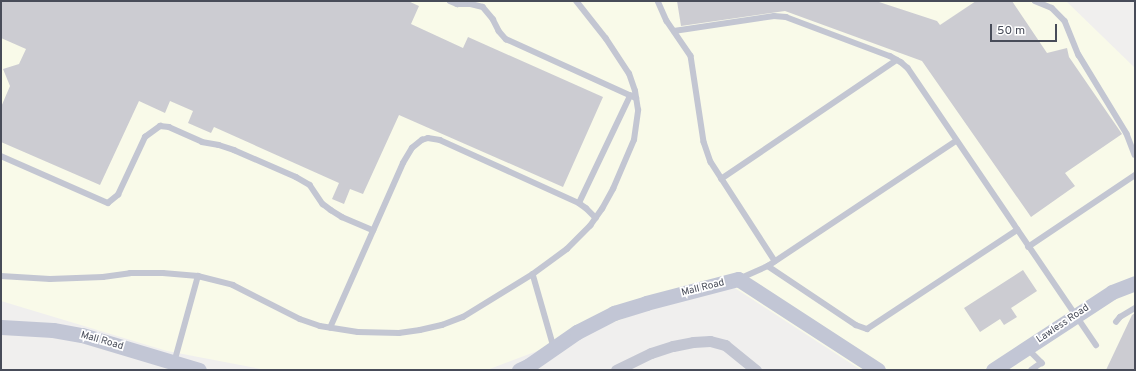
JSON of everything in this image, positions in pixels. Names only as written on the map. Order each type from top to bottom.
[{"type":"street","name":"Mall Road","points":[[519,370],[554,349],[577,332],[614,313],[738,279],[878,370]]},
{"type":"street","name":"Lawless Road","points":[[993,370],[1112,292],[1135,282]]},
{"type":"street","name":"Mall Road","points":[[1,327],[53,330],[82,335],[199,370]]},
{"type":"street","points":[[616,370],[651,353],[673,346],[693,342],[710,341],[725,345],[756,370]]},
{"type":"lane","points":[[450,1],[457,4],[471,4],[483,7],[493,18],[499,31],[506,39],[636,98]]},
{"type":"lane","points":[[1,276],[50,280],[103,277],[130,273],[163,273],[198,276],[233,285],[300,319],[330,328],[358,332],[399,333],[442,325],[478,308],[533,274],[567,249],[596,218],[613,189],[634,140],[638,110],[629,74],[576,1]]},
{"type":"lane","points":[[658,1],[674,31],[691,56],[707,153],[721,179],[775,261]]},
{"type":"lane","points":[[1035,1],[1052,8],[1065,21],[1082,61],[1127,134],[1135,155]]},
{"type":"lane","points":[[674,31],[774,16],[786,18],[897,60],[908,68],[956,141],[1096,345]]},
{"type":"lane","points":[[721,179],[897,60]]},
{"type":"lane","points":[[579,203],[630,96]]},
{"type":"lane","points":[[1,156],[108,203],[118,195],[145,137],[160,126],[169,127],[202,142],[219,145],[234,150],[296,177],[310,185],[323,204],[331,210],[342,217],[373,230]]},
{"type":"lane","points":[[330,328],[408,154],[416,144],[428,138],[440,140],[579,203],[596,218]]},
{"type":"lane","points":[[738,279],[768,266],[956,141]]},
{"type":"lane","points":[[1028,247],[1135,175]]},
{"type":"lane","points":[[768,266],[856,325],[867,329],[1017,230]]},
{"type":"lane","points":[[533,274],[554,349]]},
{"type":"lane","points":[[174,363],[198,276]]},
{"type":"lane","points":[[1116,322],[1120,317],[1135,308]]},
{"type":"lane","points":[[1027,348],[1042,363],[1032,370]]},
{"type":"shaded area","points":[[1,1],[1066,1],[1135,68],[1135,370],[861,370],[724,281],[487,370],[266,370],[167,351],[1,301]]},
{"type":"building","points":[[1,1],[408,1],[419,6],[411,24],[463,48],[468,37],[603,97],[563,187],[399,115],[363,194],[350,189],[344,204],[332,199],[339,183],[214,127],[211,133],[188,123],[193,111],[170,101],[165,113],[139,101],[100,185],[1,142],[1,107],[10,86],[3,69],[19,64],[26,49],[1,38]]},
{"type":"building","points":[[677,1],[876,1],[937,21],[940,25],[976,1],[1012,1],[1047,53],[1067,48],[1069,57],[1122,134],[1065,173],[1075,186],[1031,217],[922,61],[785,11],[681,26]]},
{"type":"building","points":[[1023,270],[1037,291],[1011,308],[1017,317],[1004,325],[1000,319],[980,332],[964,308]]},
{"type":"building","points":[[1135,313],[1135,370],[1106,370],[1132,315]]}]
